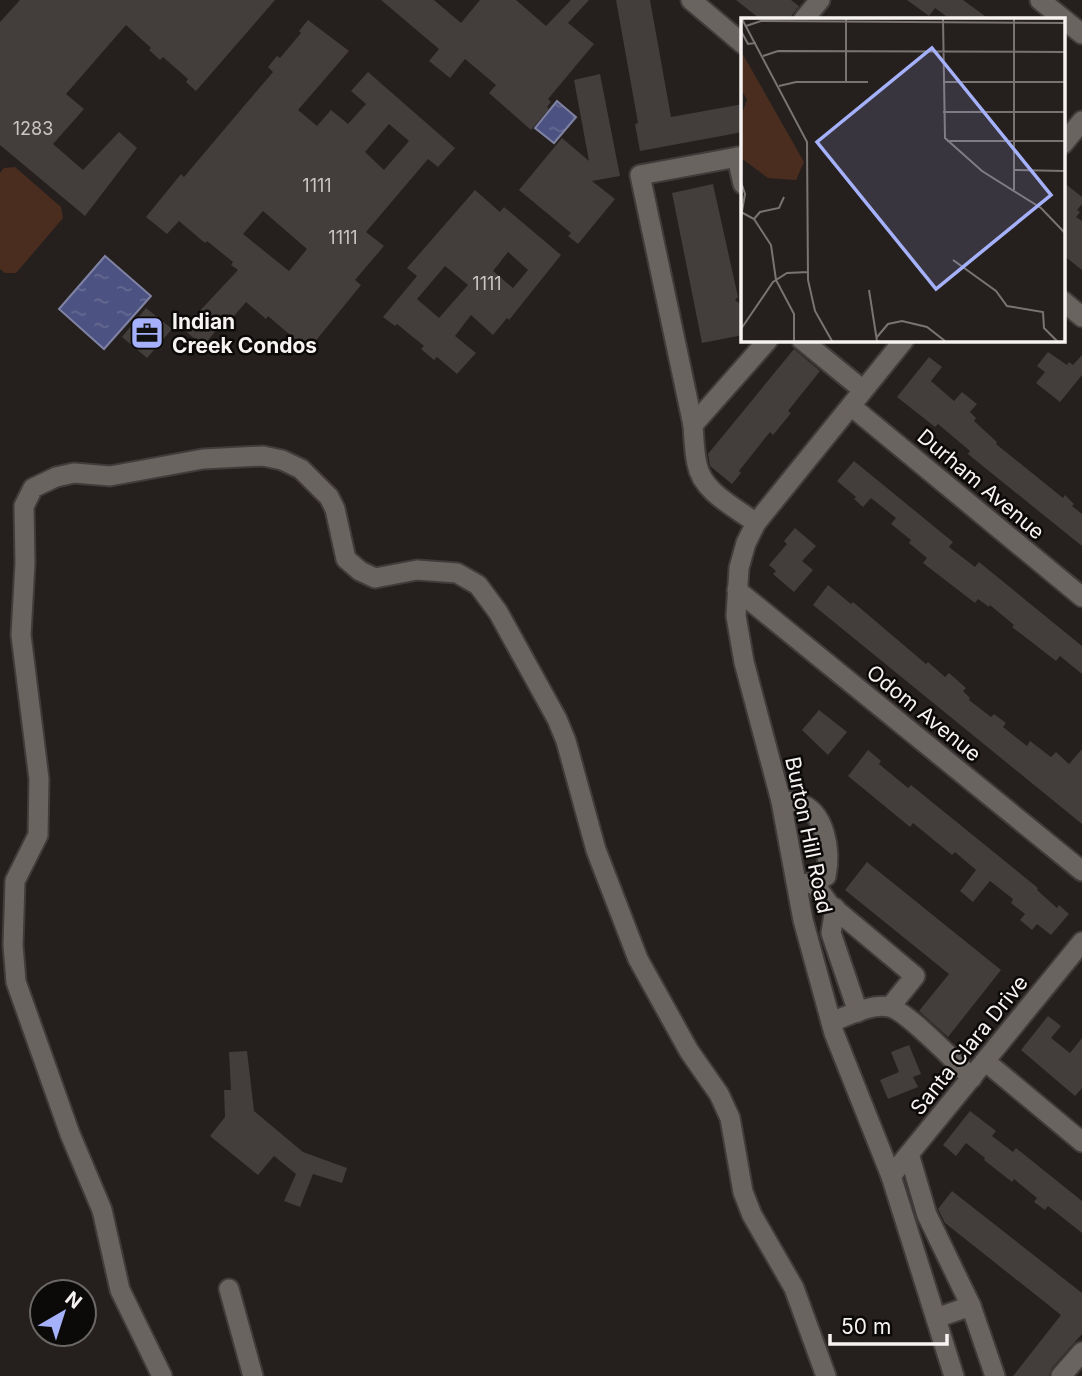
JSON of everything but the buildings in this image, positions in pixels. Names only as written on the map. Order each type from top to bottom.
[{"type":"street","points":[[691,0],[741,42]]},
{"type":"street","points":[[805,18],[820,0]]},
{"type":"street","points":[[1040,0],[1062,18]]},
{"type":"street","points":[[1064,19],[1082,34]]},
{"type":"street","points":[[1064,143],[1082,121]]},
{"type":"street","points":[[740,156],[640,175],[692,425],[697,467],[709,488],[756,523]]},
{"type":"street","points":[[1064,302],[1082,317]]},
{"type":"street","points":[[692,425],[767,341]]},
{"type":"street","points":[[804,341],[863,390]]},
{"type":"street","name":"Burton Hill Road","points":[[903,341],[756,523],[743,555],[736,616],[744,662],[805,884],[803,920],[831,1022],[891,1176],[954,1376]]},
{"type":"street","name":"Durham Avenue","points":[[851,406],[1082,597]]},
{"type":"street","points":[[162,1376],[120,1290],[102,1210],[71,1134],[16,982],[13,945],[15,881],[40,827],[39,779],[21,635],[25,563],[24,506],[33,488],[56,477],[74,473],[110,476],[202,459],[263,456],[293,465],[310,477],[329,497],[335,509],[346,559],[360,571],[375,578],[417,570],[457,573],[478,586],[498,612],[557,719],[566,741],[596,850],[638,959],[689,1051],[719,1094],[730,1118],[747,1204],[794,1288],[826,1376]]},
{"type":"street","name":"Odom Avenue","points":[[737,590],[1082,871]]},
{"type":"street","points":[[781,801],[800,803],[816,816],[828,845],[826,876],[805,884]]},
{"type":"street","points":[[805,884],[915,976],[890,1007]]},
{"type":"street","points":[[835,908],[831,933],[858,1012]]},
{"type":"street","name":"Santa Clara Drive","points":[[891,1176],[1082,942]]},
{"type":"street","points":[[831,1022],[871,1008],[890,1007],[903,1015],[972,1078]]},
{"type":"street","points":[[985,1061],[1082,1142]]},
{"type":"street","points":[[909,1154],[927,1215],[971,1306],[995,1376]]},
{"type":"street","points":[[229,1289],[253,1376]]},
{"type":"street","points":[[936,1318],[971,1306]]},
{"type":"street","points":[[1062,1376],[1082,1352]]},
{"type":"shaded area","points":[[15,167],[61,207],[63,218],[16,273],[5,273],[0,269],[0,173],[4,168]]},
{"type":"water","points":[[557,101],[576,117],[554,143],[535,128]]},
{"type":"water","points":[[105,256],[151,296],[104,349],[59,309]]},
{"type":"place","name":"Indian Creek Condos","points":[[147,333]]}]
